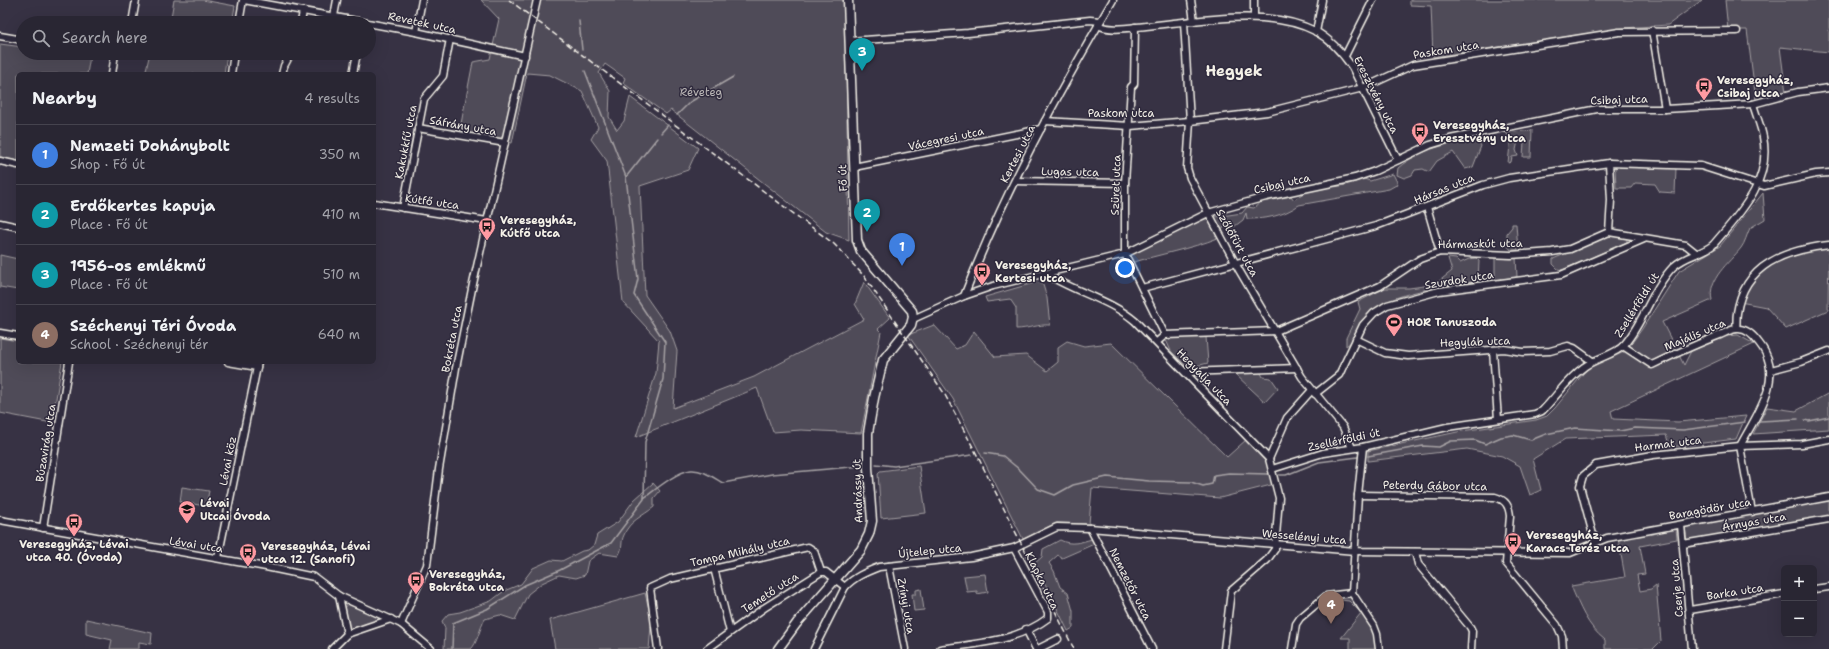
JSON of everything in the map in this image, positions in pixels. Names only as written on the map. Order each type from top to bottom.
[{"type":"main road","name":"Fő út","points":[[848,0],[855,220],[859,248],[912,311],[913,319]]},
{"type":"main road","name":"Andrássy út","points":[[778,649],[797,623],[861,550],[869,534],[872,521],[868,468],[868,433],[874,398],[883,360],[909,328],[913,319]]},
{"type":"street","points":[[133,16],[136,0]]},
{"type":"street","points":[[241,16],[244,0]]},
{"type":"street","name":"Revetek utca","points":[[244,0],[334,16]]},
{"type":"street","points":[[334,16],[337,0]]},
{"type":"street","points":[[416,32],[422,0]]},
{"type":"street","name":"Bokréta utca","points":[[401,624],[427,566],[440,462],[456,368],[487,221],[537,0]]},
{"type":"street","name":"Kertesi utca","points":[[964,296],[984,244],[1045,121],[1113,0]]},
{"type":"street","points":[[1192,0],[1194,21]]},
{"type":"street","points":[[1254,0],[1254,17]]},
{"type":"street","points":[[1316,32],[1322,0]]},
{"type":"street","points":[[1345,56],[1373,0]]},
{"type":"street","points":[[302,16],[303,11]]},
{"type":"street","name":"Eresztvény utca","points":[[1099,23],[1103,28],[1136,27],[1254,17],[1290,23],[1316,32],[1345,56],[1363,88],[1398,160]]},
{"type":"street","points":[[849,41],[968,33],[1090,20],[1099,23]]},
{"type":"street","name":"Szőlőfürt utca","points":[[1184,22],[1190,121],[1187,168],[1190,178],[1236,263],[1297,368],[1314,392],[1343,427],[1352,448]]},
{"type":"street","name":"Revetek utca","points":[[376,25],[525,56]]},
{"type":"street","name":"Szüret utca","points":[[1136,27],[1134,84],[1131,87],[1130,126],[1125,183],[1125,254],[1164,336]]},
{"type":"street","name":"Paskom utca","points":[[1045,121],[1130,126],[1267,112],[1363,88],[1413,65],[1619,32],[1652,30],[1737,31]]},
{"type":"street","name":"Csibaj utca","points":[[1652,30],[1666,109]]},
{"type":"street","points":[[0,36],[16,39]]},
{"type":"street","name":"Kakukkfű utca","points":[[403,208],[424,99],[443,76],[450,39]]},
{"type":"street","points":[[112,72],[114,60]]},
{"type":"street","points":[[231,72],[233,60]]},
{"type":"street","points":[[282,72],[288,60]]},
{"type":"street","points":[[353,72],[356,60]]},
{"type":"street","name":"Csibaj utca","points":[[913,319],[964,296],[993,286],[1125,254],[1208,213],[1266,197],[1355,178],[1430,145],[1450,139],[1597,109],[1666,109],[1753,104],[1798,92],[1829,88]]},
{"type":"street","name":"Zsellérföldi út","points":[[1272,469],[1323,453],[1363,447],[1447,427],[1535,414],[1542,411],[1571,378],[1592,361],[1623,346],[1647,309],[1662,280],[1673,267],[1685,257],[1713,245],[1751,199],[1759,184],[1764,152],[1763,138],[1753,104]]},
{"type":"street","name":"Sáfrány utca","points":[[418,128],[505,143]]},
{"type":"street","name":"Vácegresi utca","points":[[854,167],[1041,129]]},
{"type":"street","points":[[0,161],[16,165]]},
{"type":"street","points":[[1609,163],[1611,200],[1609,232],[1686,246],[1692,248],[1696,253]]},
{"type":"street","name":"Hársas utca","points":[[1142,288],[1376,226],[1495,181],[1609,163],[1701,166],[1759,184]]},
{"type":"street","points":[[1759,184],[1764,186],[1816,174],[1829,173]]},
{"type":"street","name":"Lugas utca","points":[[1015,181],[1125,183]]},
{"type":"street","name":"Kútfő utca","points":[[376,203],[487,221]]},
{"type":"street","points":[[1427,207],[1440,252]]},
{"type":"street","points":[[0,223],[16,227]]},
{"type":"street","name":"Hármaskút utca","points":[[1164,336],[1276,331],[1380,286],[1420,259],[1440,252],[1512,254],[1552,252],[1570,249],[1609,232]]},
{"type":"street","name":"Szurdok utca","points":[[1269,459],[1287,418],[1314,392],[1339,375],[1363,325],[1368,318],[1387,305],[1439,291],[1561,275],[1644,239]]},
{"type":"street","points":[[1736,329],[1736,314],[1742,296],[1749,282],[1770,260],[1789,252],[1829,246]]},
{"type":"street","name":"Hegyalja utca","points":[[1045,273],[1058,282],[1116,307],[1129,316],[1157,342],[1269,459],[1279,498],[1276,544]]},
{"type":"street","name":"Majális utca","points":[[1623,346],[1652,365],[1685,348],[1736,329],[1743,330],[1755,337],[1766,353],[1771,370],[1767,397],[1740,446]]},
{"type":"street","points":[[0,333],[16,336]]},
{"type":"street","points":[[1157,342],[1164,336]]},
{"type":"street","name":"Hegyláb utca","points":[[1356,339],[1385,353],[1408,356],[1453,352],[1494,351],[1504,349],[1536,352],[1550,351],[1568,346],[1574,348],[1592,361]]},
{"type":"street","points":[[1771,370],[1801,362],[1829,350]]},
{"type":"street","points":[[1494,351],[1498,419]]},
{"type":"street","name":"Búzavirág utca","points":[[43,528],[69,364]]},
{"type":"street","name":"Lévai köz","points":[[218,558],[257,364]]},
{"type":"street","points":[[1186,372],[1297,368]]},
{"type":"street","name":"Harmat utca","points":[[1595,542],[1580,486],[1583,476],[1596,465],[1654,455],[1740,446],[1780,446],[1829,439]]},
{"type":"street","points":[[1740,446],[1752,512]]},
{"type":"street","points":[[1363,447],[1358,495],[1352,594],[1374,626],[1377,634],[1379,649]]},
{"type":"street","name":"Peterdy Gábor utca","points":[[1358,495],[1495,497],[1502,499],[1509,509],[1510,516],[1505,554]]},
{"type":"street","name":"Baragödör utca","points":[[1595,542],[1607,538],[1829,497]]},
{"type":"street","name":"Lévai utca","points":[[0,520],[218,558],[314,577],[339,596],[401,624],[431,649]]},
{"type":"street","name":"Árnyas utca","points":[[1683,544],[1829,520]]},
{"type":"street","name":"Cserje utca","points":[[1681,525],[1690,610],[1692,649]]},
{"type":"street","name":"Wesselényi utca","points":[[1014,548],[1057,527],[1090,528],[1355,551],[1505,554],[1570,553],[1595,542]]},
{"type":"street","name":"Nemzetőr utca","points":[[1090,528],[1152,649]]},
{"type":"street","points":[[1224,649],[1231,591],[1268,560],[1273,554],[1276,544]]},
{"type":"street","name":"Tompa Mihály utca","points":[[658,649],[650,588],[670,579],[808,547],[814,551],[821,572]]},
{"type":"street","name":"Újtelep utca","points":[[814,649],[845,587],[866,572],[889,566],[964,558],[1014,548]]},
{"type":"street","name":"Klapka utca","points":[[1014,548],[1048,612],[1048,618],[1045,621],[1026,629]]},
{"type":"street","points":[[1415,552],[1418,564],[1472,630],[1471,649]]},
{"type":"street","points":[[1505,554],[1508,567],[1556,625],[1562,636],[1563,649]]},
{"type":"street","name":"Zrínyi utca","points":[[889,566],[904,649]]},
{"type":"street","points":[[714,568],[730,632]]},
{"type":"street","points":[[821,572],[826,572],[845,587]]},
{"type":"street","name":"Temető utca","points":[[707,649],[714,647],[730,632],[821,572]]},
{"type":"street","points":[[1817,589],[1829,587]]},
{"type":"street","points":[[1292,649],[1296,624],[1300,618],[1326,596],[1352,594]]},
{"type":"street","name":"Barka utca","points":[[1690,610],[1781,595]]},
{"type":"street","points":[[339,596],[347,634]]},
{"type":"street","points":[[332,649],[347,634],[391,619]]},
{"type":"street","points":[[940,649],[992,642],[1026,629],[1037,649],[1058,639]]},
{"type":"green space","points":[[174,0],[203,0],[235,6],[233,16],[171,16]]},
{"type":"green space","name":"Réveteg","points":[[481,0],[845,0],[849,240],[826,232],[671,110],[666,114],[623,83],[625,78],[605,64],[599,73],[610,91],[609,117],[617,130],[624,121],[630,97],[698,148],[688,170],[640,186],[645,295],[670,331],[677,351],[673,408],[754,377],[864,319],[855,304],[864,282],[890,318],[878,329],[881,332],[861,433],[801,430],[773,432],[757,388],[636,437],[656,373],[659,341],[623,302],[607,161],[591,139],[598,127],[582,91],[550,75],[527,73],[512,143],[459,134],[473,62],[490,59],[499,19]]},
{"type":"green space","points":[[1410,0],[1702,0],[1668,25],[1623,28],[1433,57],[1431,6],[1410,5]]},
{"type":"green space","points":[[1725,0],[1829,0],[1829,52],[1780,47],[1786,93],[1756,101],[1747,30],[1728,30]]},
{"type":"green space","points":[[0,44],[16,46],[16,60],[89,60],[87,72],[16,72],[16,161],[0,157]]},
{"type":"green space","points":[[148,60],[226,60],[224,72],[145,72]]},
{"type":"green space","points":[[1532,130],[1531,157],[1523,157],[1524,142],[1518,141],[1516,150],[1518,156],[1512,157],[1511,162],[1508,163],[1510,145],[1507,133]]},
{"type":"green space","points":[[1477,138],[1481,146],[1473,167],[1465,169],[1453,152],[1437,161],[1429,172],[1423,169],[1415,170],[1412,175],[1404,178],[1397,175],[1398,168],[1407,161],[1426,151],[1456,142]]},
{"type":"green space","points":[[1615,167],[1676,168],[1675,193],[1660,192],[1655,184],[1635,183],[1631,188],[1616,188]]},
{"type":"green space","points":[[1393,174],[1398,184],[1389,189],[1299,205],[1287,212],[1268,217],[1247,219],[1246,213],[1243,220],[1231,229],[1224,227],[1222,230],[1215,217],[1242,213],[1247,207],[1254,208],[1261,202],[1291,196],[1294,200],[1307,191],[1313,189],[1346,185],[1364,179],[1370,181]]},
{"type":"green space","points":[[1763,193],[1765,219],[1750,228],[1742,246],[1716,278],[1711,292],[1712,300],[1662,322],[1684,365],[1691,351],[1727,336],[1738,335],[1754,344],[1611,411],[1613,419],[1678,422],[1746,416],[1736,439],[1670,447],[1666,435],[1565,439],[1533,459],[1541,490],[1530,495],[1520,466],[1502,456],[1467,449],[1368,461],[1368,451],[1462,431],[1536,420],[1547,416],[1587,369],[1626,351],[1679,271],[1720,246]]},
{"type":"green space","points":[[1208,218],[1218,238],[1131,263],[1128,255],[1177,231]]},
{"type":"green space","points":[[1512,224],[1516,224],[1518,250],[1511,250],[1507,245],[1507,233],[1512,227]]},
{"type":"green space","points":[[1611,235],[1627,239],[1627,242],[1562,270],[1558,269],[1553,264],[1553,259]]},
{"type":"green space","points":[[1829,245],[1828,310],[1786,329],[1766,307],[1740,302],[1753,278],[1778,257]]},
{"type":"green space","points":[[0,255],[16,259],[16,290],[0,287]]},
{"type":"green space","points":[[1495,256],[1516,257],[1517,277],[1495,280]]},
{"type":"green space","points":[[1448,258],[1456,259],[1460,263],[1476,258],[1479,261],[1478,281],[1423,290],[1384,303],[1369,314],[1353,340],[1346,346],[1346,338],[1360,309],[1358,302],[1385,288],[1409,288],[1438,282],[1452,271]]},
{"type":"green space","points":[[1037,282],[1043,285],[1047,298],[1050,325],[1016,329],[1016,308],[1010,299],[987,302],[985,297]]},
{"type":"green space","points":[[934,325],[956,349],[965,345],[974,331],[995,357],[1026,355],[1047,371],[1058,362],[1058,347],[1067,341],[1084,346],[1111,343],[1227,457],[1247,439],[1267,459],[1275,484],[1220,498],[1092,488],[1089,524],[1056,523],[1023,539],[953,399],[908,335]]},
{"type":"green space","points":[[1206,337],[1208,363],[1188,368],[1171,351],[1165,338]]},
{"type":"green space","points":[[0,338],[16,341],[16,364],[62,364],[52,423],[0,413]]},
{"type":"green space","points":[[1260,371],[1263,377],[1271,378],[1278,388],[1265,402],[1235,374]]},
{"type":"green space","points":[[1829,393],[1829,429],[1753,434],[1767,407],[1796,411]]},
{"type":"green space","points":[[919,466],[926,513],[881,518],[878,473],[880,471]]},
{"type":"green space","points":[[653,483],[660,491],[654,498],[654,507],[637,519],[626,530],[618,556],[599,553],[588,561],[585,575],[576,578],[559,575],[542,583],[528,594],[515,620],[500,615],[485,619],[471,649],[444,649],[445,628],[442,621],[448,614],[460,612],[491,601],[504,591],[521,584],[533,568],[551,560],[562,561],[582,551],[588,550],[594,545],[597,535],[618,522],[634,500]]},
{"type":"green space","points":[[182,487],[209,491],[206,506],[180,502]]},
{"type":"green space","points":[[1829,500],[1829,517],[1687,541],[1685,527]]},
{"type":"green space","points":[[1676,528],[1677,539],[1640,546],[1645,574],[1637,575],[1640,591],[1651,589],[1656,585],[1661,641],[1653,649],[1605,649],[1605,640],[1593,629],[1581,609],[1571,586],[1625,577],[1618,538]]},
{"type":"green space","points":[[1092,539],[1094,544],[1062,558],[1058,555],[1049,563],[1054,571],[1060,587],[1068,593],[1073,611],[1073,628],[1068,631],[1035,563],[1042,557],[1043,549],[1060,540],[1072,543]]},
{"type":"green space","points":[[985,574],[988,592],[977,594],[977,591],[967,592],[964,576]]},
{"type":"green space","points":[[921,589],[924,610],[914,611],[912,594],[916,594],[916,590]]},
{"type":"green space","points":[[645,593],[653,626],[651,626],[649,649],[555,649],[550,620]]},
{"type":"green space","points":[[1338,597],[1352,597],[1371,626],[1376,649],[1350,649],[1350,638],[1341,638],[1361,613],[1349,601],[1340,600]]},
{"type":"green space","points":[[349,604],[380,618],[381,620],[353,630],[348,627],[344,608]]},
{"type":"green space","points":[[86,619],[152,633],[151,644],[139,642],[139,649],[110,649],[112,640],[86,634]]},
{"type":"waterway","points":[[579,21],[582,50]]},
{"type":"waterway","points":[[585,71],[626,177]]},
{"type":"waterway","points":[[677,115],[690,102],[733,77]]},
{"type":"waterway","points":[[661,133],[668,125]]},
{"type":"waterway","points":[[452,649],[453,623],[487,609],[525,585],[560,570],[611,543],[644,499],[645,442],[663,379],[665,342],[634,295],[638,279],[626,177],[657,138]]},
{"type":"waterway","points":[[1804,420],[1809,421],[1829,417]]},
{"type":"waterway","points":[[1760,421],[1798,419]]},
{"type":"waterway","points":[[1368,456],[1423,446],[1439,447],[1451,441],[1475,440],[1485,444],[1501,437],[1513,435],[1531,440],[1546,434],[1575,428],[1620,431],[1635,428],[1683,430],[1745,422]]},
{"type":"waterway","points":[[985,453],[1003,456],[1020,470],[1038,489],[1055,495],[1073,485],[1107,477],[1149,481],[1191,482],[1203,486],[1212,484],[1214,475],[1229,473],[1268,474]]},
{"type":"waterway","points":[[876,464],[894,466],[972,455]]},
{"type":"waterway","points":[[1279,475],[1286,475],[1319,462],[1358,457]]},
{"type":"waterway","points":[[644,498],[673,477],[685,471],[691,470],[704,472],[723,483],[772,474],[862,466]]},
{"type":"railway","points":[[509,0],[834,244],[864,276],[944,393],[975,451],[1074,649]]},
{"type":"place","name":"1956-os emlékmű","points":[[862,71]]},
{"type":"place","name":"Veresegyház, Csibaj utca","points":[[1704,101]]},
{"type":"place","name":"Veresegyház, Eresztvény utca","points":[[1420,146]]},
{"type":"place","name":"Erdőkertes kapuja","points":[[867,232]]},
{"type":"place","name":"Veresegyház, Kútfő utca","points":[[487,241]]},
{"type":"place","name":"Nemzeti Dohánybolt","points":[[902,266]]},
{"type":"place","name":"Veresegyház, Kertesi utca","points":[[982,286]]},
{"type":"place","name":"HOR Tanuszoda","points":[[1394,337]]},
{"type":"place","name":"Lévai Utcai Óvoda","points":[[187,524]]},
{"type":"place","name":"Veresegyház, Lévai utca 40. (Óvoda)","points":[[74,537]]},
{"type":"place","name":"Veresegyház, Karacs Teréz utca","points":[[1513,556]]},
{"type":"place","name":"Veresegyház, Lévai utca 12. (Sanofi)","points":[[248,567]]},
{"type":"place","name":"Veresegyház, Bokréta utca","points":[[416,595]]},
{"type":"place","name":"Széchenyi Téri Óvoda","points":[[1331,624]]},
{"type":"district","name":"Hegyek","points":[[1234,71]]}]
